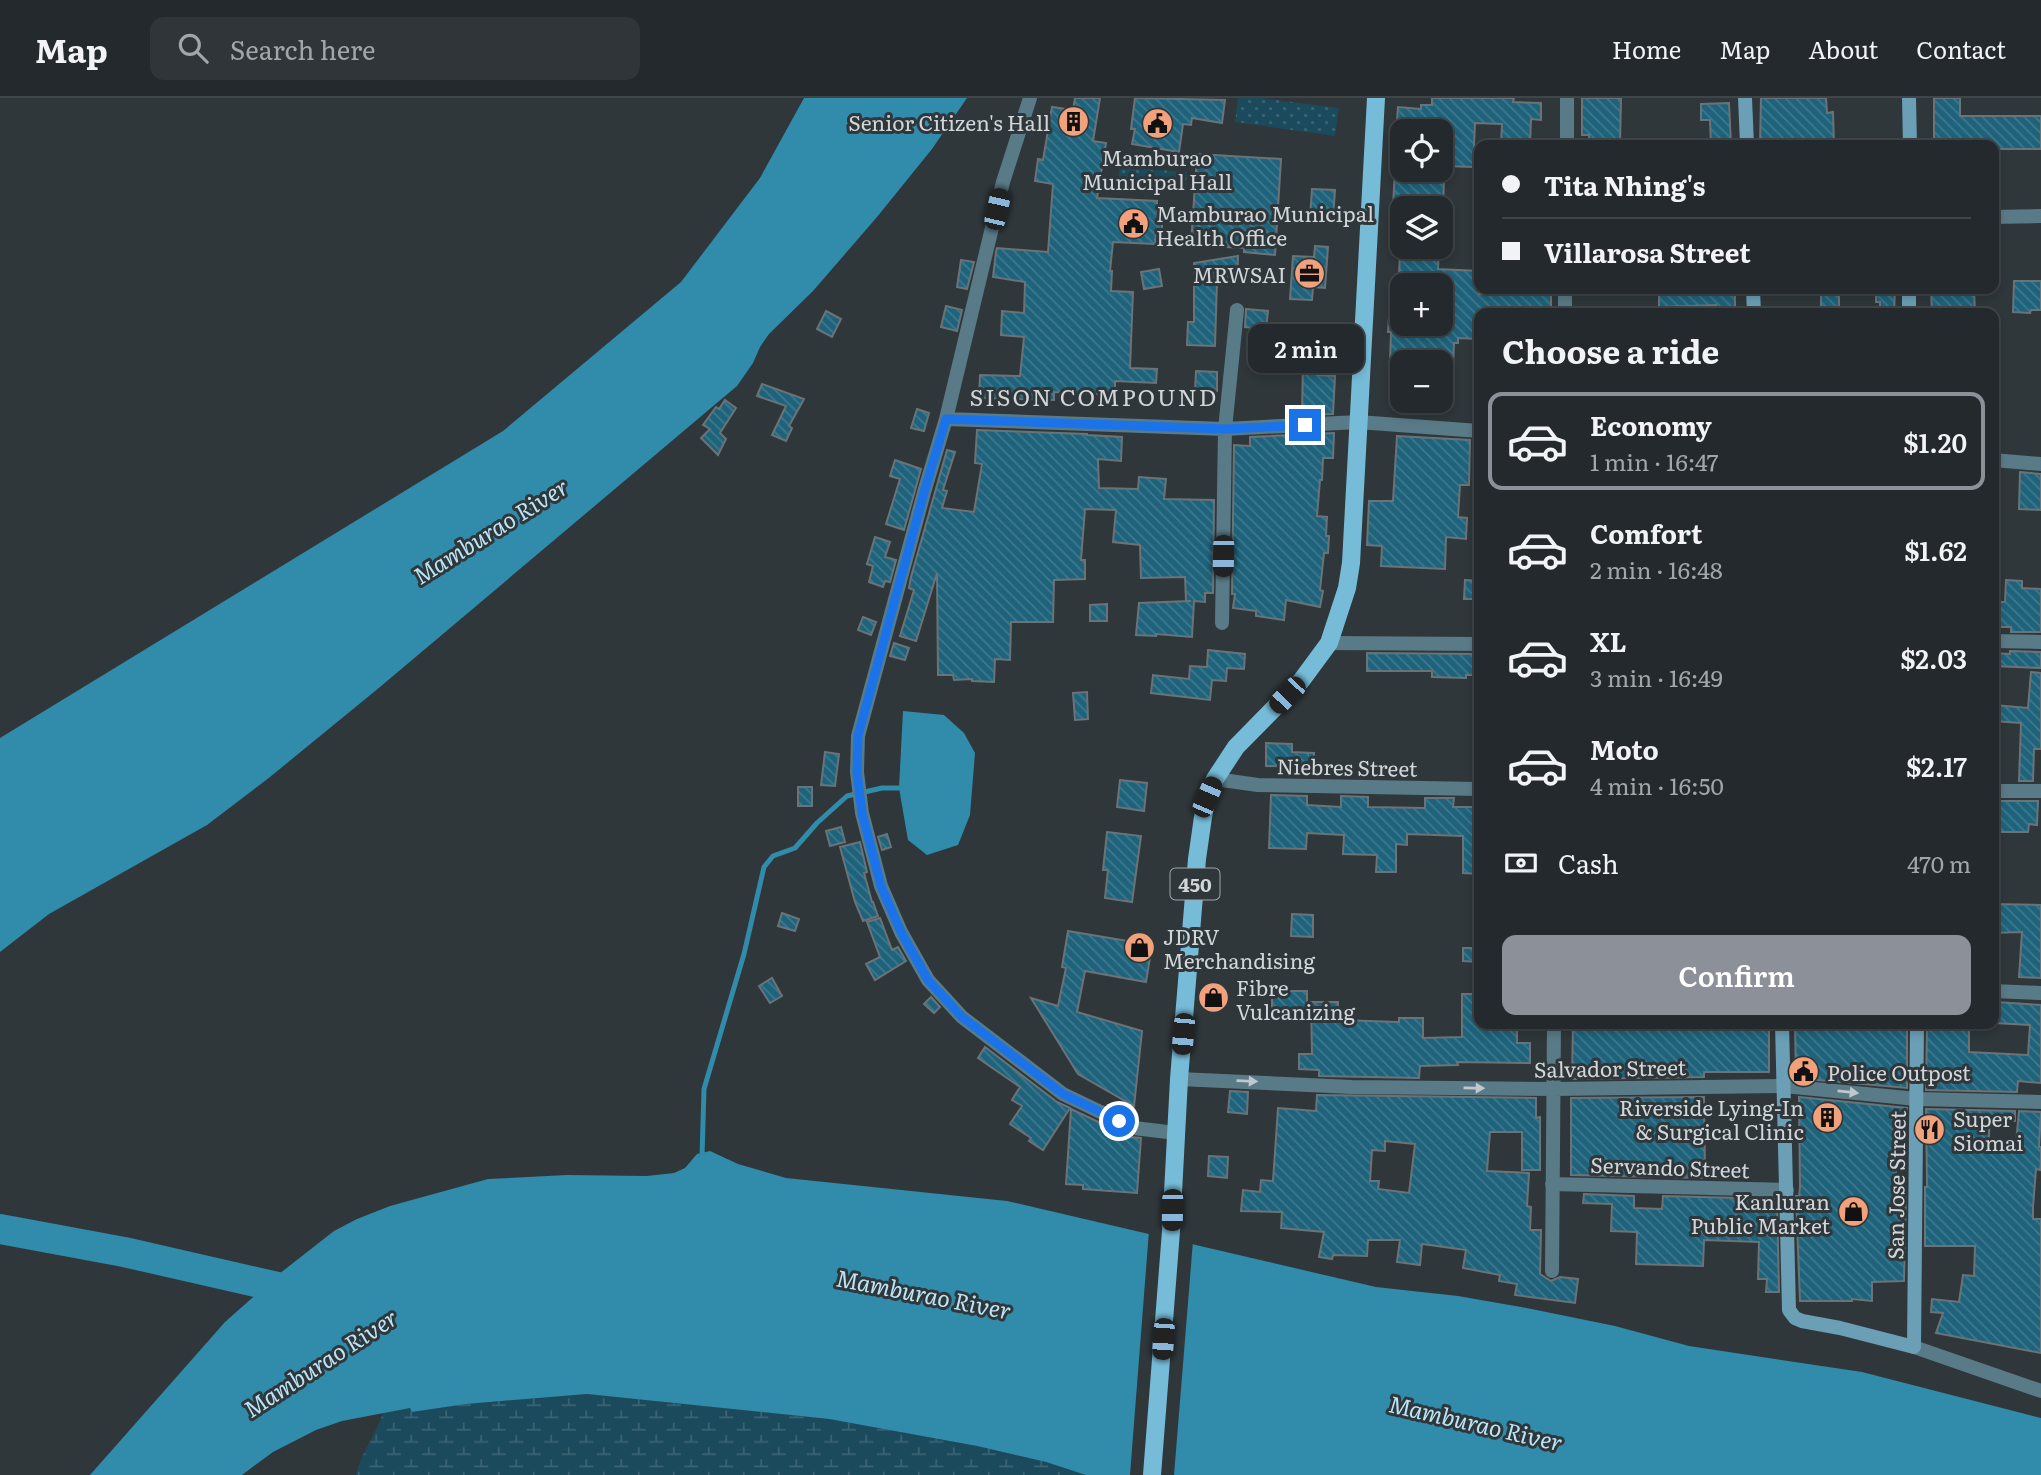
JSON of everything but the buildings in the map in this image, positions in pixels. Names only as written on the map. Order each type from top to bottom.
[{"type":"main road","name":"450","points":[[1152,1475],[1196,859],[1205,807],[1215,779],[1236,747],[1301,681],[1329,643],[1347,588],[1351,564],[1377,98]]},
{"type":"street","points":[[1030,98],[1003,182],[946,419],[858,736],[857,772],[862,813],[881,886],[901,932],[928,980],[962,1017],[1063,1094],[1134,1128],[1176,1133]]},
{"type":"street","points":[[1567,98],[1567,140]]},
{"type":"street","points":[[1745,98],[1747,140]]},
{"type":"street","points":[[1909,98],[1910,140]]},
{"type":"street","points":[[1999,217],[2041,216]]},
{"type":"street","points":[[1222,622],[1225,429],[1237,310]]},
{"type":"street","points":[[946,419],[1225,429],[1358,422],[1474,431]]},
{"type":"street","points":[[1999,460],[2041,464]]},
{"type":"street","points":[[1999,641],[2041,642]]},
{"type":"street","points":[[1329,643],[1474,644]]},
{"type":"street","name":"Niebres Street","points":[[1215,779],[1258,785],[1474,789]]},
{"type":"street","points":[[1999,791],[2041,791]]},
{"type":"street","points":[[1999,991],[2041,993]]},
{"type":"street","points":[[1552,1272],[1554,1029]]},
{"type":"street","points":[[1782,1029],[1789,1310],[1795,1318],[1802,1321],[1913,1347],[2041,1391]]},
{"type":"street","name":"San Jose Street","points":[[1913,1347],[1916,1029]]},
{"type":"street","name":"Salvador Street","points":[[1179,1079],[1352,1087],[1553,1089],[1784,1086],[1917,1099],[2041,1102]]},
{"type":"street","name":"Servando Street","points":[[1552,1184],[1787,1190]]},
{"type":"green space","points":[[1238,98],[1261,98],[1339,108],[1335,136],[1235,122]]},
{"type":"green space","points":[[1119,167],[1187,172],[1185,193],[1118,188]]},
{"type":"green space","points":[[587,1394],[829,1419],[977,1446],[1046,1462],[1086,1475],[356,1475],[383,1413],[410,1407],[412,1412],[466,1404]]},
{"type":"water","name":"Mamburao River","points":[[804,98],[967,98],[932,149],[877,217],[813,291],[769,334],[737,386],[270,777],[207,825],[49,914],[0,952],[0,738],[503,431],[681,282],[760,178]]},
{"type":"water","points":[[903,711],[944,715],[964,733],[975,753],[970,815],[958,845],[927,855],[908,840],[899,788]]},
{"type":"water","name":"Mamburao River","points":[[710,1151],[738,1164],[786,1178],[1007,1201],[1376,1287],[1458,1296],[1521,1307],[1615,1326],[1689,1346],[1862,1372],[2041,1418],[2041,1475],[1086,1475],[1046,1462],[977,1446],[829,1419],[587,1394],[466,1404],[412,1412],[410,1408],[342,1421],[316,1430],[273,1452],[242,1475],[90,1475],[225,1322],[279,1274],[334,1231],[390,1206],[488,1179],[567,1175],[647,1176],[674,1173],[685,1168],[697,1154]]},
{"type":"pier","points":[[1149,1231],[1193,1241],[1174,1475],[1130,1475]]},
{"type":"waterway","points":[[702,1157],[704,1089],[744,954],[764,867],[773,856],[795,848],[817,823],[847,796],[882,788],[899,788]]},
{"type":"waterway","points":[[0,1229],[124,1252],[304,1293]]},
{"type":"place","name":"Senior Citizen's Hall","points":[[1073,121]]},
{"type":"place","name":"Mamburao Municipal Hall","points":[[1157,124]]},
{"type":"place","name":"Mamburao Municipal Health Office","points":[[1133,224]]},
{"type":"place","name":"MRWSAI","points":[[1309,273]]},
{"type":"place","name":"JDRV Merchandising","points":[[1140,947]]},
{"type":"place","name":"Fibre Vulcanizing","points":[[1213,998]]},
{"type":"place","name":"Police Outpost","points":[[1804,1071]]},
{"type":"place","name":"Riverside Lying-In & Surgical Clinic","points":[[1827,1118]]},
{"type":"place","name":"Super Siomai","points":[[1930,1129]]},
{"type":"place","name":"Kanluran Public Market","points":[[1853,1212]]},
{"type":"district","name":"SISON COMPOUND","points":[[1094,396]]},
{"type":"route","points":[[1119,1121],[1063,1094],[962,1017],[928,980],[901,932],[881,886],[862,813],[857,772],[858,736],[866,700],[946,419],[1225,429],[1305,425]]}]
